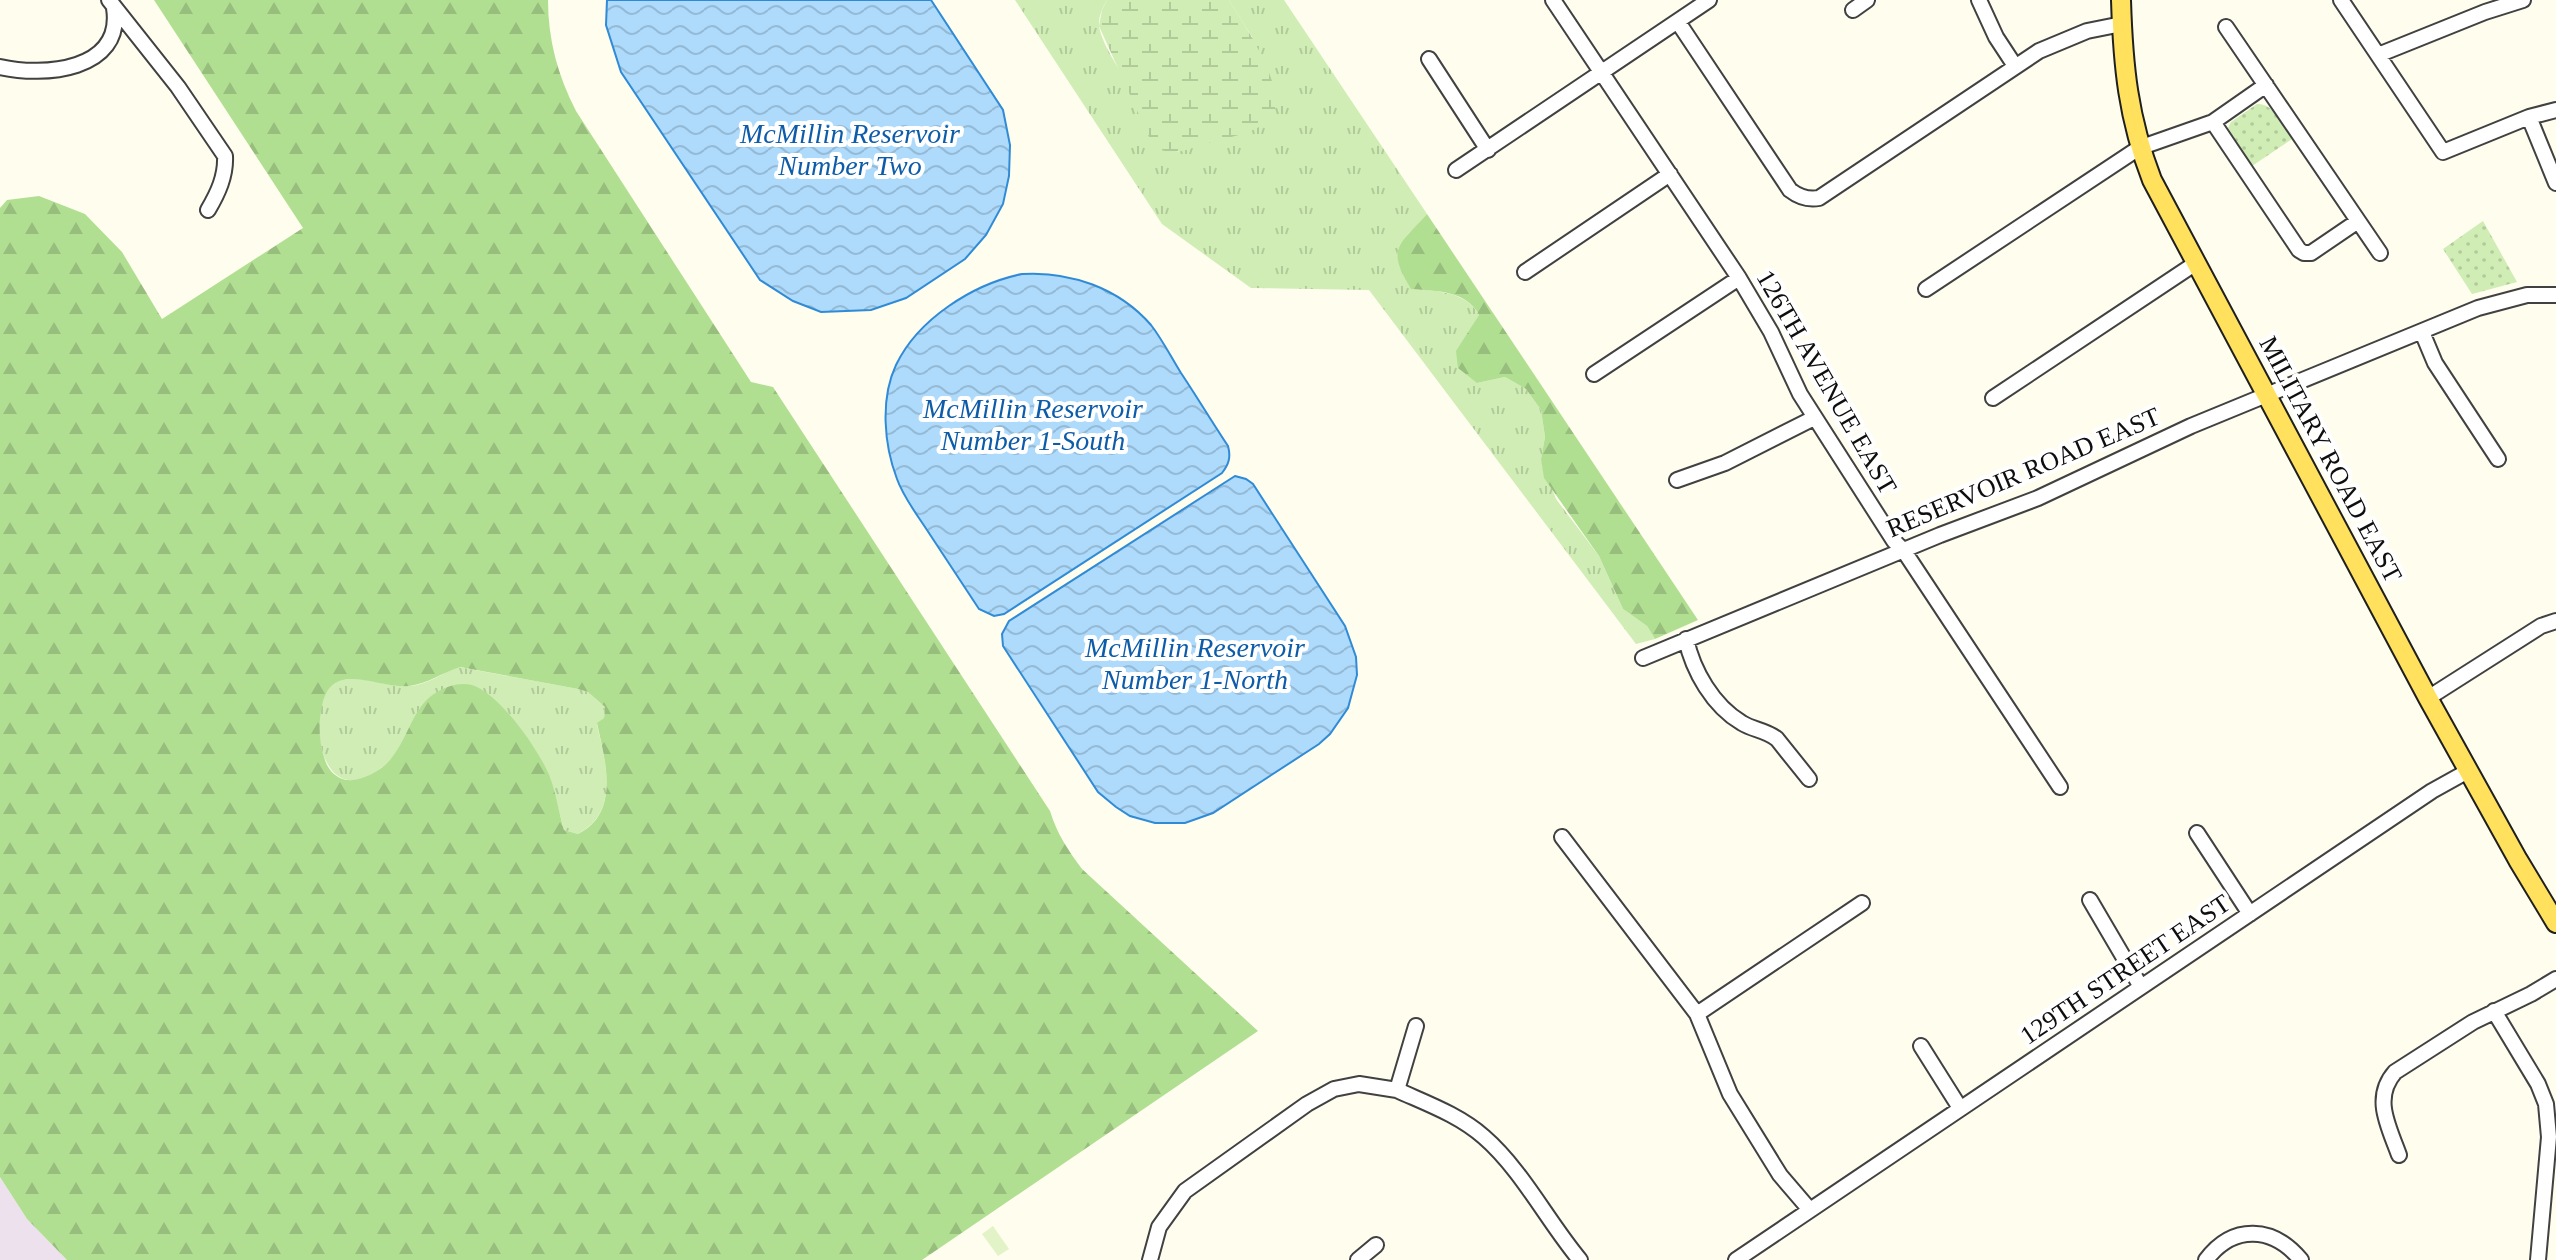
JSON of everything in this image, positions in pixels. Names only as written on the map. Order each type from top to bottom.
[{"type":"main road","name":"MILITARY ROAD EAST","points":[[2121,0],[2127,92],[2139,148],[2152,180],[2428,698],[2556,923]]},
{"type":"street","name":"126TH AVENUE EAST","points":[[1553,0],[1739,278],[1771,332],[1814,418],[2060,787]]},
{"type":"street","points":[[1456,170],[1709,0]]},
{"type":"street","points":[[1853,10],[1867,0]]},
{"type":"street","points":[[1979,0],[1996,37],[2015,66]]},
{"type":"street","points":[[2341,0],[2443,152],[2529,117],[2556,110]]},
{"type":"street","points":[[2378,55],[2523,0]]},
{"type":"street","points":[[0,67],[43,72],[71,67],[92,58],[113,36],[116,18],[112,4]]},
{"type":"street","points":[[112,4],[178,87],[225,156],[226,167],[219,190],[208,210]]},
{"type":"street","points":[[1678,22],[1790,190],[1804,198],[1819,198],[2015,66],[2064,39],[2122,24]]},
{"type":"street","points":[[2226,27],[2380,253]]},
{"type":"street","points":[[1429,59],[1488,150]]},
{"type":"street","points":[[1926,289],[2139,148],[2213,122],[2266,85]]},
{"type":"street","points":[[2529,117],[2556,183]]},
{"type":"street","points":[[2213,122],[2299,250],[2311,253],[2358,221]]},
{"type":"street","points":[[1525,272],[1670,174]]},
{"type":"street","points":[[1993,398],[2196,263]]},
{"type":"street","points":[[1594,374],[1739,278]]},
{"type":"street","name":"RESERVOIR ROAD EAST","points":[[1643,658],[2038,498],[2268,393],[2478,308],[2527,295],[2556,295]]},
{"type":"street","points":[[2422,332],[2435,363],[2498,459]]},
{"type":"street","points":[[1677,480],[1737,457],[1814,418]]},
{"type":"street","points":[[2428,698],[2541,626],[2556,621]]},
{"type":"street","points":[[1686,639],[1698,674],[1723,707],[1744,724],[1777,739],[1809,779]]},
{"type":"street","name":"129TH STREET EAST","points":[[1736,1260],[2432,791],[2468,771]]},
{"type":"street","points":[[2197,833],[2250,914]]},
{"type":"street","points":[[1562,837],[1697,1014],[1730,1094],[1780,1175],[1810,1210]]},
{"type":"street","points":[[2090,900],[2141,987]]},
{"type":"street","points":[[1697,1014],[1862,903]]},
{"type":"street","points":[[2399,1155],[2382,1099],[2385,1085],[2395,1072],[2494,1011],[2556,979]]},
{"type":"street","points":[[2494,1011],[2538,1084],[2546,1104],[2549,1137],[2538,1260]]},
{"type":"street","points":[[1397,1090],[1416,1026]]},
{"type":"street","points":[[1921,1046],[1960,1108]]},
{"type":"street","points":[[1150,1260],[1159,1227],[1185,1191],[1307,1104],[1334,1089],[1359,1084],[1397,1090],[1459,1119],[1485,1138],[1580,1260]]},
{"type":"street","points":[[2206,1260],[2216,1248],[2239,1236],[2265,1235],[2286,1244],[2301,1260]]},
{"type":"street","points":[[1358,1260],[1376,1245]]},
{"type":"shaded area","points":[[0,1177],[27,1219],[67,1260],[0,1260]]},
{"type":"green space","points":[[154,0],[548,0],[555,57],[576,111],[751,382],[773,387],[1050,811],[1072,855],[1082,869],[1258,1031],[922,1260],[67,1260],[27,1219],[0,1177],[0,208],[7,200],[39,196],[85,214],[122,252],[162,319],[303,228]],"holes":[[[460,667],[588,692],[605,707],[604,718],[597,723],[607,784],[600,813],[578,834],[564,830],[550,777],[528,738],[494,699],[472,685],[450,686],[427,700],[394,754],[386,764],[368,776],[350,780],[339,777],[328,767],[323,754],[320,733],[322,706],[327,691],[345,679],[409,686]]]},
{"type":"green space","points":[[1015,0],[1107,0],[1099,24],[1109,52],[1177,152],[1206,143],[1252,37],[1229,0],[1284,0],[1427,214],[1399,248],[1399,264],[1412,289],[1458,297],[1479,315],[1471,329],[1477,383],[1505,377],[1526,389],[1541,410],[1545,437],[1541,459],[1556,499],[1599,556],[1623,609],[1647,626],[1655,639],[1636,644],[1369,290],[1251,288],[1162,224]]},
{"type":"green space","points":[[1107,0],[1229,0],[1255,42],[1271,79],[1275,110],[1268,121],[1248,132],[1182,151],[1168,152],[1153,146],[1099,26]]},
{"type":"green space","points":[[2257,104],[2273,111],[2292,139],[2252,166],[2228,128],[2231,122]]},
{"type":"green space","points":[[1427,214],[1698,620],[1655,639],[1647,626],[1623,609],[1599,556],[1544,478],[1541,459],[1545,437],[1541,410],[1526,389],[1505,377],[1477,383],[1458,368],[1456,351],[1479,315],[1458,296],[1411,289],[1397,256],[1403,241]]},
{"type":"green space","points":[[2483,221],[2517,282],[2472,294],[2443,249]]},
{"type":"green space","points":[[459,667],[578,689],[588,692],[605,707],[604,718],[597,724],[607,785],[600,812],[591,824],[578,834],[564,830],[550,777],[420,708],[398,751],[370,775],[351,780],[337,775],[327,763],[321,745],[320,706],[326,691],[336,682],[363,679],[409,686]]},
{"type":"green space","points":[[993,1226],[1009,1249],[998,1256],[982,1234]]},
{"type":"water","name":"McMillin Reservoir Number Two","points":[[607,0],[931,0],[1003,110],[1010,145],[1009,176],[1003,204],[986,235],[965,259],[906,298],[871,310],[821,312],[793,301],[760,280],[621,72],[606,25]]},
{"type":"water","name":"McMillin Reservoir Number 1-South","points":[[1022,274],[1058,276],[1092,284],[1138,312],[1159,336],[1228,446],[1229,457],[1222,473],[1004,614],[994,616],[979,609],[902,492],[889,452],[886,407],[896,365],[918,333],[966,295]]},
{"type":"water","name":"McMillin Reservoir Number 1-North","points":[[1235,476],[1253,484],[1345,626],[1356,657],[1357,675],[1348,708],[1319,744],[1213,813],[1185,823],[1155,823],[1130,816],[1098,792],[1003,646],[1002,634],[1009,621]]}]
